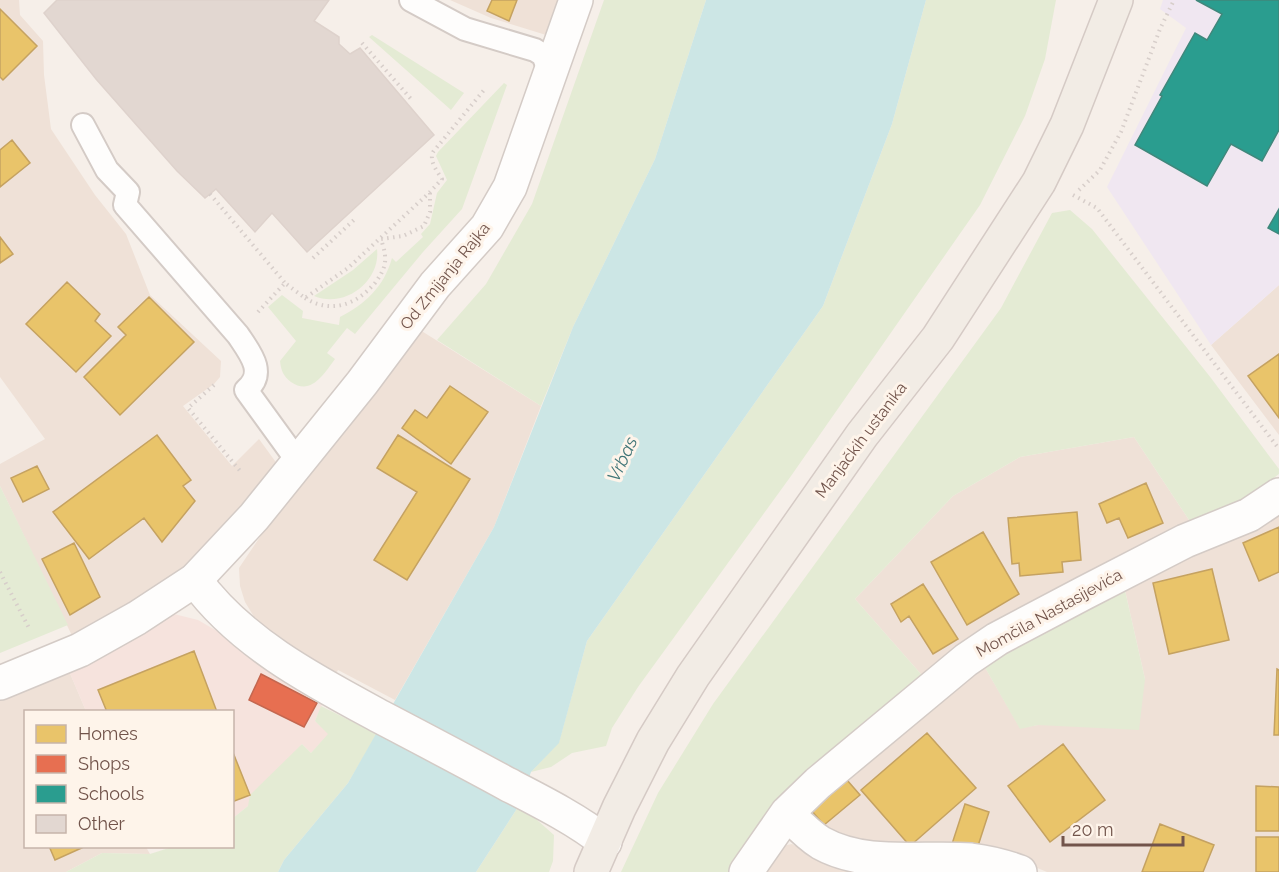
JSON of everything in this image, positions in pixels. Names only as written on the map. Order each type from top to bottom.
[{"type":"main road","name":"Manjačkih ustanika","points":[[591,872],[619,808],[653,741],[693,676],[862,435],[938,338],[1039,182],[1067,125],[1116,0]]},
{"type":"street","name":"Od Zmijanja Rajka","points":[[0,682],[80,650],[137,618],[195,580],[254,517],[299,463],[435,285],[487,227],[510,187],[576,0]]},
{"type":"street","name":"Momčila Nastasijevića","points":[[746,872],[787,813],[818,783],[949,674],[997,639],[1185,541],[1249,515],[1279,495]]},
{"type":"street","points":[[195,580],[211,602],[281,659],[329,689],[535,798],[593,832],[605,842]]},
{"type":"street","points":[[787,813],[812,836],[842,852],[866,857],[971,860],[1020,872]]},
{"type":"lane","points":[[411,0],[465,29],[535,50],[543,55],[550,72]]},
{"type":"lane","points":[[83,125],[107,170],[128,192],[125,205],[238,335],[249,352],[256,369],[254,384],[246,390],[299,463]]},
{"type":"path","points":[[1073,195],[1100,170],[1121,132],[1160,29],[1174,0]]},
{"type":"path","points":[[362,43],[411,99]]},
{"type":"path","points":[[305,298],[348,268],[442,179],[432,162],[433,152],[484,90]]},
{"type":"path","points":[[1039,182],[1073,195],[1097,208],[1279,449]]},
{"type":"path","points":[[381,239],[403,236],[424,226],[430,212],[430,192]]},
{"type":"path","points":[[210,194],[285,284],[305,298],[326,307],[345,306],[356,300],[382,273],[385,262],[381,239]]},
{"type":"path","points":[[314,258],[355,219]]},
{"type":"path","points":[[238,335],[285,284]]},
{"type":"path","points":[[222,377],[188,408],[247,479]]},
{"type":"path","points":[[0,572],[31,632]]},
{"type":"shaded area","points":[[0,0],[19,0],[20,15],[43,41],[44,75],[51,129],[95,195],[126,234],[150,295],[221,361],[220,377],[214,384],[183,406],[232,466],[259,439],[283,472],[191,564],[76,644],[0,486],[0,464],[45,439],[0,377]]},
{"type":"shaded area","points":[[450,0],[572,0],[559,39],[491,18]]},
{"type":"shaded area","points":[[1163,0],[1279,0],[1279,285],[1211,345],[1107,187],[1186,28],[1160,9]]},
{"type":"shaded area","points":[[1279,285],[1279,435],[1211,345]]},
{"type":"shaded area","points":[[420,330],[541,406],[494,527],[395,700],[338,670],[333,679],[256,620],[245,602],[240,586],[239,568],[285,500]]},
{"type":"shaded area","points":[[1134,437],[1191,523],[927,681],[855,599],[953,496],[1020,457]]},
{"type":"shaded area","points":[[1279,510],[1279,872],[1047,872],[1023,862],[872,850],[813,826],[805,805],[983,664],[1020,728],[1038,725],[1145,679],[1124,586]]},
{"type":"shaded area","points":[[174,614],[198,620],[246,643],[327,693],[315,721],[329,734],[311,753],[302,744],[248,806],[234,817],[234,710],[86,710],[69,671]]},
{"type":"shaded area","points":[[69,671],[86,710],[24,710],[24,848],[147,848],[150,854],[102,853],[66,872],[0,872],[0,696]]},
{"type":"shaded area","points":[[792,844],[805,851],[994,872],[762,872],[782,846]]},
{"type":"green space","points":[[604,0],[706,0],[655,159],[573,327],[541,406],[437,340],[486,284],[532,204]]},
{"type":"green space","points":[[926,0],[1056,0],[1045,59],[1025,116],[980,205],[791,476],[638,687],[612,728],[606,746],[572,753],[551,767],[531,772],[559,742],[587,641],[823,306],[892,124]]},
{"type":"green space","points":[[372,35],[464,93],[451,110],[369,37]]},
{"type":"green space","points":[[504,83],[507,85],[462,209],[355,334],[347,328],[327,353],[335,359],[322,377],[311,385],[305,386],[298,386],[291,382],[283,373],[280,361],[296,341],[268,307],[282,295],[303,311],[302,318],[339,325],[340,317],[372,294],[384,278],[392,258],[396,262],[423,237],[421,234],[430,224],[437,193],[447,180],[436,156],[438,152]]},
{"type":"green space","points":[[1070,210],[1092,229],[1211,378],[1279,469],[1279,474],[1244,500],[1191,523],[1134,437],[1020,457],[953,496],[855,599],[927,681],[835,747],[777,803],[729,872],[621,872],[658,793],[713,704],[1001,308],[1052,213]]},
{"type":"green space","points":[[377,249],[377,261],[373,272],[359,289],[337,299],[314,296],[353,270]]},
{"type":"green space","points":[[0,486],[68,625],[0,653]]},
{"type":"green space","points":[[1124,586],[1145,679],[1139,730],[1038,725],[1020,729],[983,664]]},
{"type":"green space","points":[[321,706],[377,734],[348,783],[284,860],[278,872],[66,872],[102,853],[150,854],[169,848],[234,848],[234,817],[248,806],[250,795],[302,744],[311,753],[328,734],[315,721]]},
{"type":"green space","points":[[518,807],[528,812],[554,835],[553,861],[549,872],[476,872]]},
{"type":"water","name":"Vrbas","points":[[706,0],[926,0],[892,124],[823,306],[587,641],[559,743],[531,772],[518,807],[476,872],[278,872],[284,860],[348,783],[494,527],[573,327],[655,159]]},
{"type":"building: Homes","points":[[492,0],[517,0],[509,21],[487,11]]},
{"type":"building: Homes","points":[[0,9],[37,46],[3,80],[0,77]]},
{"type":"building: Homes","points":[[12,140],[30,163],[0,187],[0,150]]},
{"type":"building: Homes","points":[[0,237],[13,254],[0,263]]},
{"type":"building: Homes","points":[[67,282],[100,314],[95,321],[111,336],[76,372],[26,324]]},
{"type":"building: Homes","points":[[149,297],[194,342],[120,415],[84,377],[126,335],[118,327]]},
{"type":"building: Homes","points":[[1279,354],[1279,418],[1248,376]]},
{"type":"building: Homes","points":[[450,386],[488,412],[451,464],[402,428],[415,410],[427,418]]},
{"type":"building: Homes","points":[[157,435],[191,480],[183,486],[195,501],[162,542],[144,518],[89,559],[53,512]]},
{"type":"building: Homes","points":[[398,435],[470,479],[407,580],[374,560],[417,492],[377,468]]},
{"type":"building: Homes","points":[[37,466],[49,489],[23,502],[11,478]]},
{"type":"building: Homes","points":[[1146,483],[1163,523],[1128,538],[1119,518],[1107,523],[1099,504]]},
{"type":"building: Homes","points":[[1077,512],[1081,560],[1062,562],[1063,572],[1020,576],[1019,563],[1012,564],[1008,518]]},
{"type":"building: Homes","points":[[1279,527],[1279,572],[1259,581],[1243,543]]},
{"type":"building: Homes","points":[[983,532],[1019,594],[967,625],[931,562]]},
{"type":"building: Homes","points":[[74,543],[100,597],[70,615],[42,559]]},
{"type":"building: Homes","points":[[1212,569],[1229,640],[1169,654],[1153,583]]},
{"type":"building: Homes","points":[[923,584],[958,639],[933,654],[909,616],[901,622],[891,604]]},
{"type":"building: Homes","points":[[194,651],[216,710],[106,710],[98,690]]},
{"type":"building: Homes","points":[[1277,669],[1279,670],[1279,735],[1274,735]]},
{"type":"building: Homes","points":[[927,733],[976,788],[910,846],[861,790]]},
{"type":"building: Homes","points":[[1063,744],[1105,800],[1050,842],[1008,786]]},
{"type":"building: Homes","points":[[234,755],[250,795],[234,801]]},
{"type":"building: Homes","points":[[847,780],[860,795],[824,825],[811,810]]},
{"type":"building: Homes","points":[[1256,786],[1279,787],[1279,831],[1256,831]]},
{"type":"building: Homes","points":[[965,804],[989,812],[976,852],[952,844]]},
{"type":"building: Homes","points":[[1160,824],[1214,845],[1203,872],[1142,872]]},
{"type":"building: Homes","points":[[1256,837],[1279,837],[1279,872],[1256,872]]},
{"type":"building: Homes","points":[[50,848],[82,848],[55,860]]},
{"type":"building: Shops","points":[[261,674],[317,703],[304,727],[249,700]]},
{"type":"building: Schools","points":[[1196,0],[1279,0],[1279,130],[1262,161],[1231,144],[1207,186],[1135,145],[1195,33],[1207,40],[1222,14]]},
{"type":"building: Schools","points":[[1279,209],[1279,234],[1268,228]]},
{"type":"building: Other","points":[[57,0],[329,0],[314,21],[339,37],[339,44],[350,54],[360,48],[434,135],[307,252],[272,213],[255,232],[216,189],[205,198],[177,171],[96,79],[44,13]]}]
